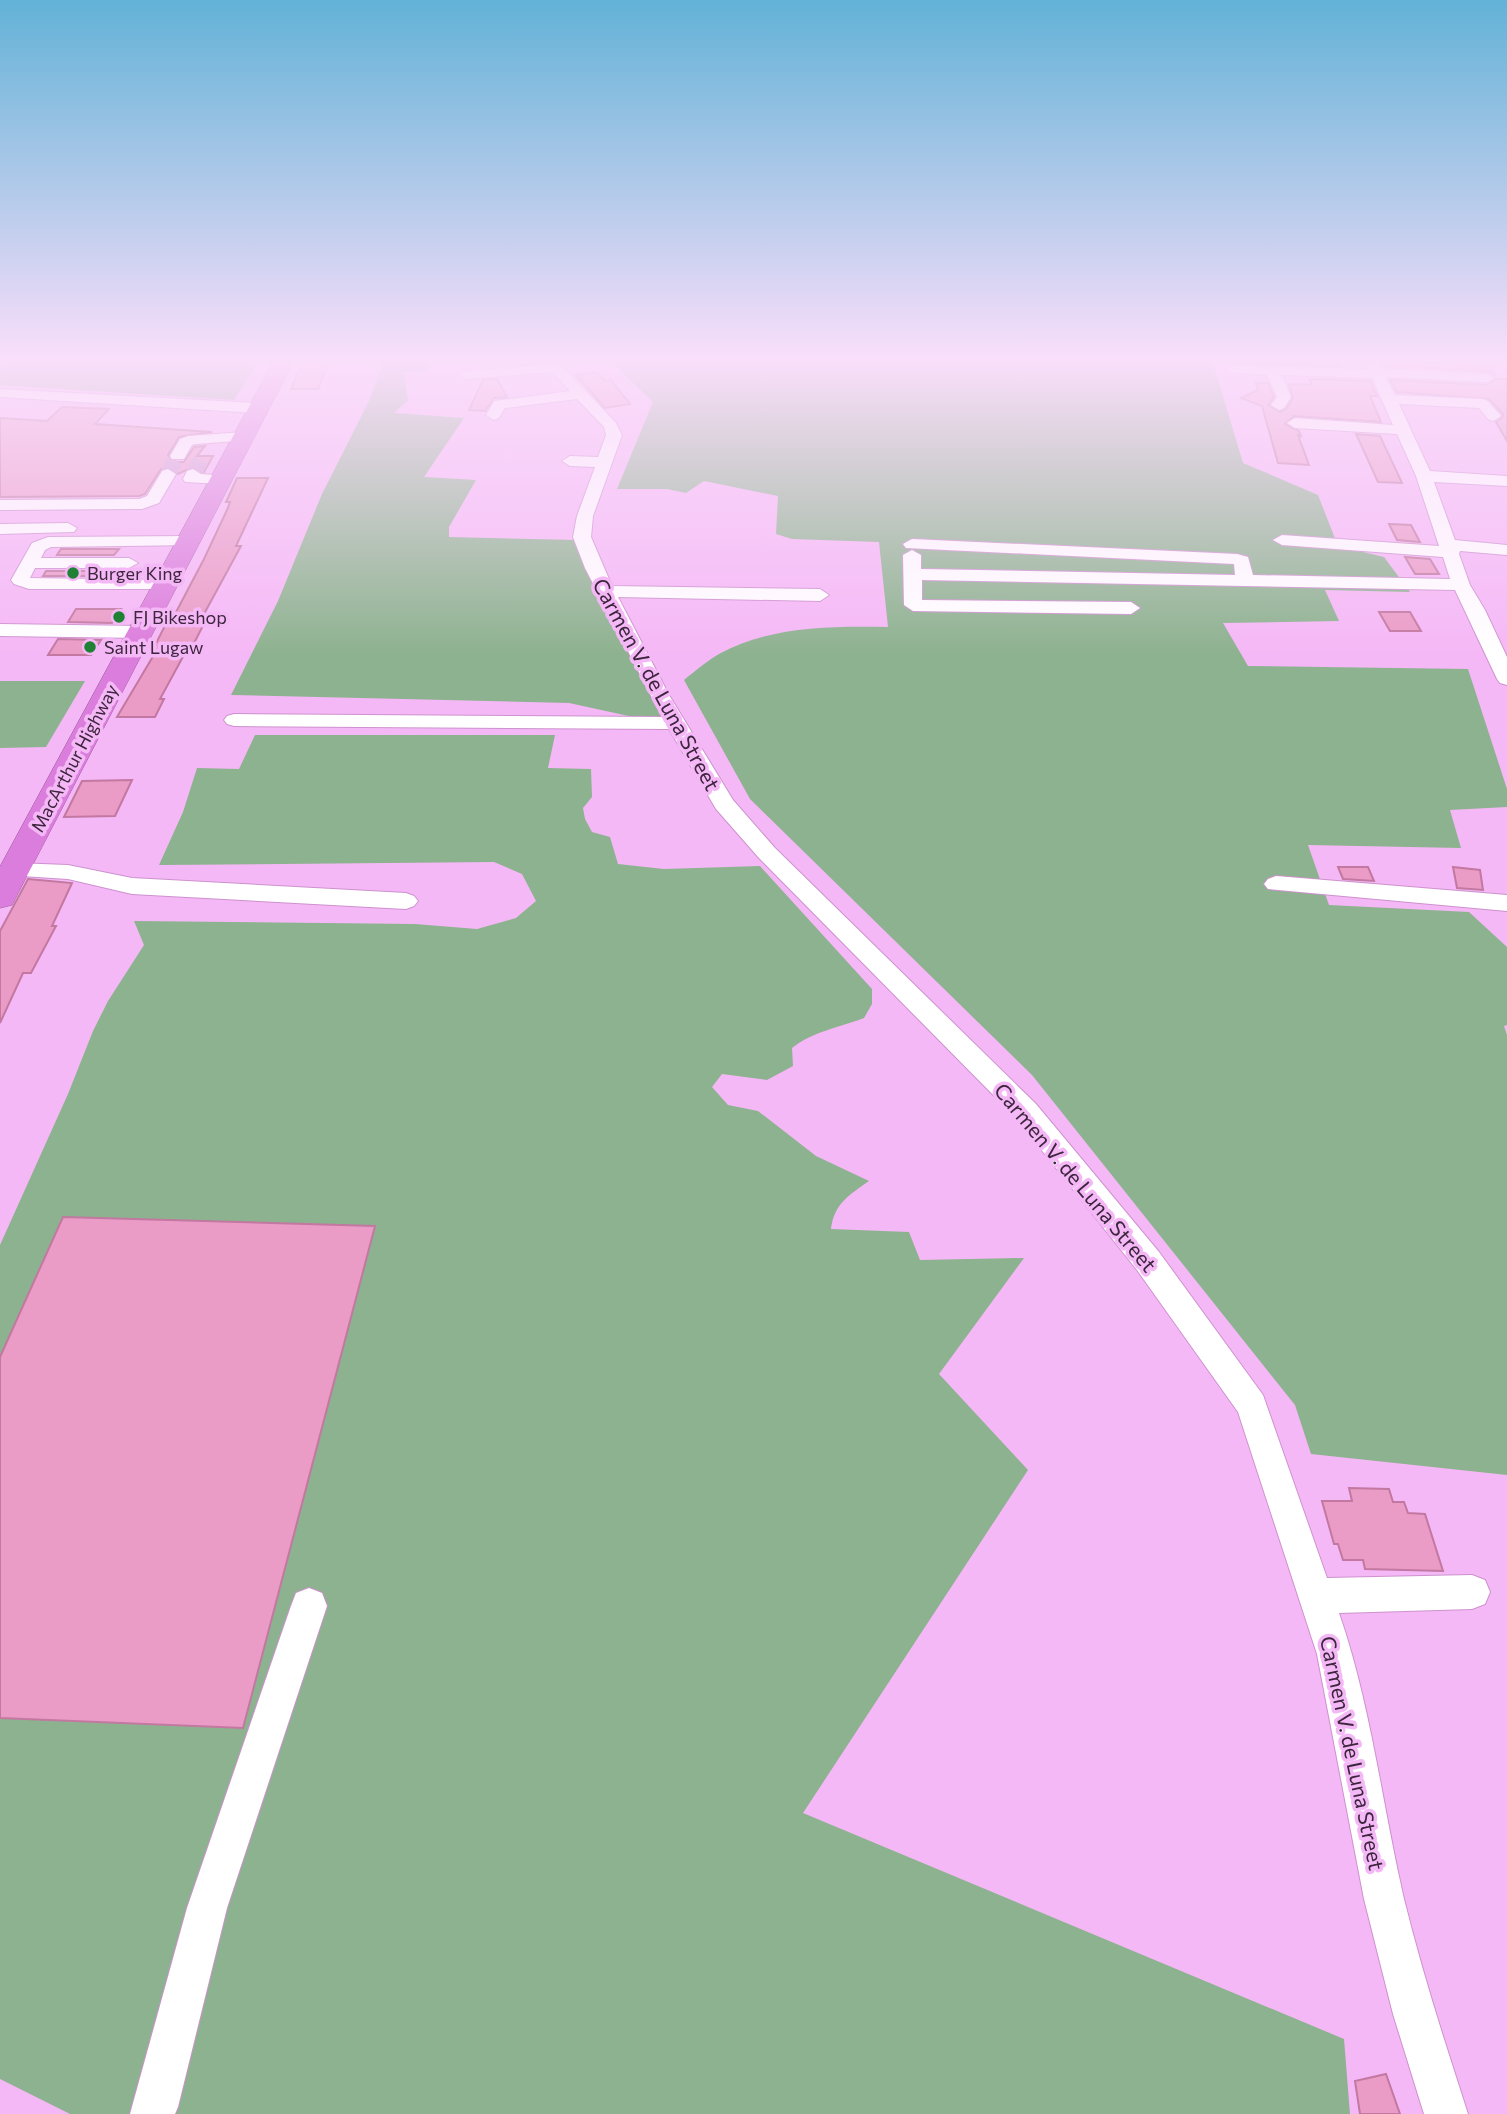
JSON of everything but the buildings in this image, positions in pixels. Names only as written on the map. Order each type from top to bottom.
[{"type":"highway","name":"MacArthur Highway","points":[[0,897],[232,458]]},
{"type":"street","name":"Carmen V. de Luna Street","points":[[606,458],[584,516],[582,537],[594,568],[659,695],[724,804],[768,853],[1026,1111],[1148,1261],[1252,1405],[1335,1654],[1384,1899],[1414,2014],[1446,2114]]},
{"type":"street","points":[[1416,458],[1461,585],[1476,610],[1507,680]]},
{"type":"street","points":[[570,461],[604,462]]},
{"type":"street","points":[[0,505],[142,504],[153,499],[168,474]]},
{"type":"street","points":[[193,474],[191,479],[221,479]]},
{"type":"street","points":[[1424,476],[1507,481]]},
{"type":"street","points":[[0,529],[193,534]]},
{"type":"street","points":[[166,584],[23,583],[20,580],[38,547],[48,542],[142,542],[193,534]]},
{"type":"street","points":[[1118,553],[1133,616],[912,612],[912,536],[1118,553],[1237,559],[1241,561],[1245,580]]},
{"type":"street","points":[[1282,540],[1507,551]]},
{"type":"street","points":[[116,584],[142,542]]},
{"type":"street","points":[[29,563],[129,564]]},
{"type":"street","points":[[912,574],[1461,585]]},
{"type":"street","points":[[607,591],[820,595]]},
{"type":"street","points":[[0,630],[141,632]]},
{"type":"street","points":[[234,720],[677,723]]},
{"type":"street","points":[[14,870],[68,872],[132,886],[407,901]]},
{"type":"street","points":[[1276,884],[1507,903]]},
{"type":"street","points":[[1316,1596],[1472,1592]]},
{"type":"street","points":[[152,2114],[207,1908],[309,1606]]},
{"type":"green space","points":[[340,458],[437,458],[424,477],[476,480],[449,527],[449,537],[577,540],[669,716],[638,718],[569,703],[231,695],[278,601],[322,494]]},
{"type":"green space","points":[[630,458],[1241,458],[1243,463],[1318,495],[1338,546],[1384,557],[1410,592],[1325,590],[1339,621],[1223,623],[1248,666],[1468,669],[1507,789],[1507,807],[1450,810],[1461,848],[1308,845],[1329,905],[1469,912],[1507,947],[1507,1025],[1504,1026],[1507,1035],[1507,1475],[1311,1454],[1295,1405],[1032,1075],[750,799],[684,680],[719,654],[759,638],[823,628],[888,627],[879,542],[792,539],[776,534],[778,496],[704,481],[686,493],[667,489],[617,489]]},
{"type":"green space","points":[[0,681],[85,681],[46,747],[0,748]]},
{"type":"green space","points":[[255,735],[555,735],[548,768],[591,769],[592,797],[583,808],[585,819],[592,832],[610,837],[618,864],[664,869],[760,866],[872,989],[872,1004],[864,1018],[800,1042],[792,1048],[793,1066],[767,1080],[722,1074],[712,1087],[728,1105],[758,1111],[816,1156],[869,1181],[839,1207],[831,1229],[909,1232],[920,1260],[1024,1258],[939,1374],[1028,1470],[803,1813],[1344,2039],[1350,2114],[70,2114],[0,2079],[0,1245],[68,1094],[93,1031],[108,1001],[144,945],[134,921],[415,924],[477,929],[516,918],[536,901],[522,874],[494,862],[159,865],[183,812],[197,768],[239,769]]},
{"type":"tunnel","points":[[168,474],[177,458]]},
{"type":"tunnel","points":[[193,474],[202,458]]},
{"type":"place","name":"Burger King","points":[[73,573]]},
{"type":"place","name":"FJ Bikeshop","points":[[119,617]]},
{"type":"place","name":"Saint Lugaw","points":[[90,647]]}]
